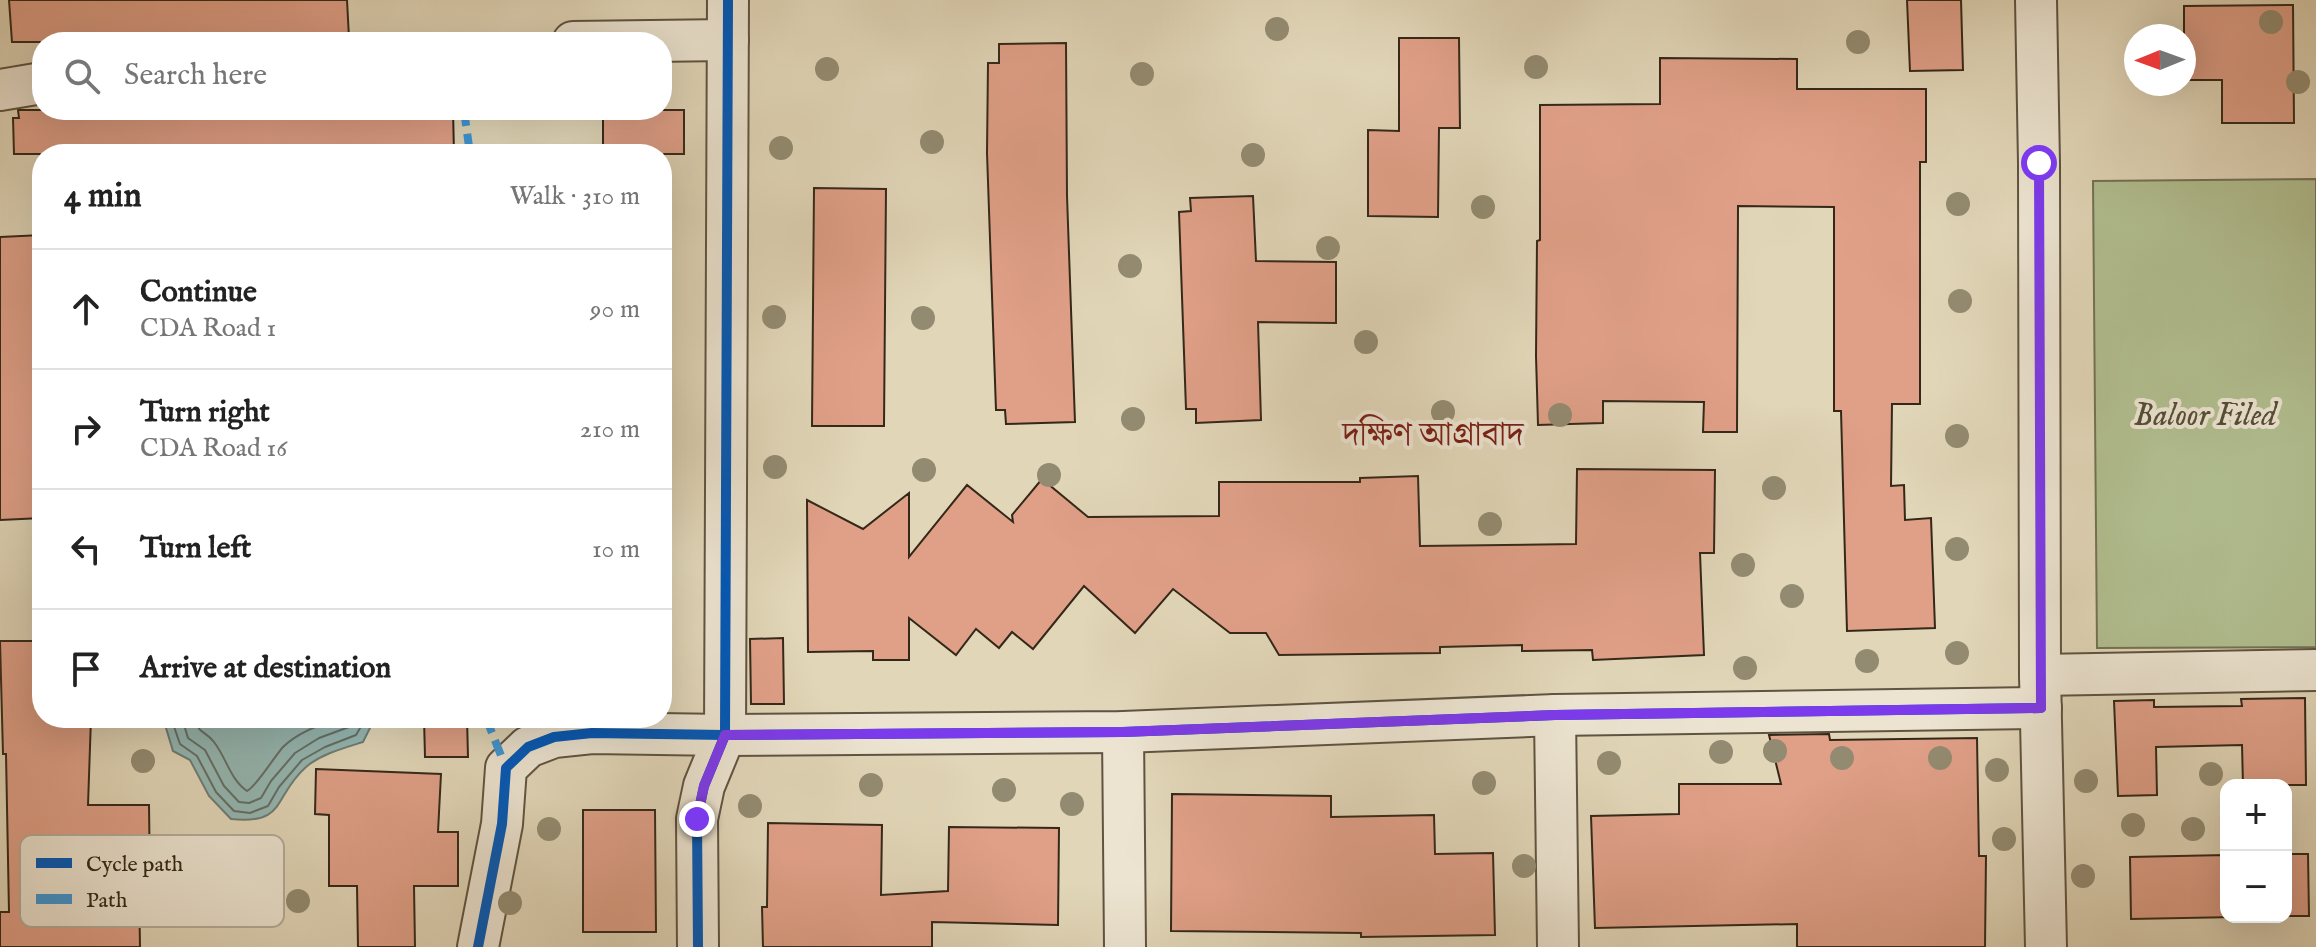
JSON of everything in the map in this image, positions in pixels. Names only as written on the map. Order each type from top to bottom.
[{"type":"street","points":[[698,947],[697,819],[704,786],[725,735],[728,0]]},
{"type":"street","points":[[2036,0],[2046,947]]},
{"type":"street","points":[[672,41],[728,40]]},
{"type":"street","points":[[0,90],[32,85]]},
{"type":"street","points":[[478,947],[502,824],[506,768],[528,747],[554,737],[592,733],[1123,732],[2041,691],[2316,670]]},
{"type":"street","points":[[1555,715],[1558,947]]},
{"type":"street","points":[[1123,732],[1125,947]]},
{"type":"green space","name":"Baloor Filed","points":[[2316,179],[2316,647],[2097,648],[2093,181]]},
{"type":"water","points":[[166,728],[370,728],[363,742],[312,762],[296,778],[271,813],[249,820],[231,819],[209,796],[190,760],[173,751]]},
{"type":"building","points":[[9,0],[347,0],[349,32],[32,32],[32,42],[12,42]]},
{"type":"building","points":[[1907,0],[1961,0],[1963,70],[1910,71]]},
{"type":"building","points":[[2293,5],[2294,123],[2222,123],[2222,80],[2196,80],[2196,24],[2184,24],[2184,6]]},
{"type":"building","points":[[1399,38],[1459,38],[1460,128],[1439,128],[1438,217],[1368,216],[1368,130],[1399,131]]},
{"type":"building","points":[[1066,43],[1067,196],[1075,422],[1006,424],[1005,410],[996,410],[987,153],[988,63],[999,63],[999,44]]},
{"type":"building","points":[[1660,58],[1797,59],[1797,89],[1926,89],[1926,162],[1920,162],[1920,404],[1892,404],[1891,486],[1904,485],[1905,520],[1931,518],[1935,628],[1847,631],[1841,411],[1834,411],[1834,207],[1738,206],[1737,432],[1703,432],[1704,402],[1603,401],[1603,423],[1538,425],[1536,356],[1540,105],[1660,104]]},
{"type":"building","points":[[18,110],[32,110],[32,120],[453,120],[454,144],[32,144],[32,154],[14,154],[13,118],[19,118]]},
{"type":"building","points":[[672,110],[684,110],[684,154],[672,154],[672,144],[603,144],[603,120],[672,120]]},
{"type":"building","points":[[814,188],[886,189],[884,426],[812,426]]},
{"type":"building","points":[[1253,196],[1256,261],[1336,262],[1336,323],[1258,322],[1261,420],[1196,423],[1196,409],[1186,409],[1179,212],[1191,211],[1190,198]]},
{"type":"building","points":[[32,235],[32,518],[0,520],[0,237]]},
{"type":"building","points":[[1577,469],[1715,470],[1714,553],[1700,553],[1704,655],[1593,660],[1592,650],[1522,651],[1522,645],[1440,647],[1440,653],[1279,655],[1266,633],[1230,633],[1173,589],[1135,633],[1084,586],[1033,649],[1012,632],[999,648],[976,629],[956,655],[909,618],[909,660],[873,660],[873,651],[808,652],[807,500],[863,529],[909,493],[909,557],[967,485],[1013,522],[1012,515],[1042,479],[1088,517],[1219,516],[1219,482],[1360,482],[1360,478],[1418,476],[1420,546],[1576,544]]},
{"type":"building","points":[[783,638],[784,704],[751,704],[750,639]]},
{"type":"building","points":[[0,641],[32,641],[32,728],[91,728],[88,805],[149,805],[149,835],[20,835],[20,927],[140,927],[140,947],[0,947],[0,912],[9,912],[6,754],[3,754]]},
{"type":"building","points":[[2305,698],[2306,785],[2292,785],[2292,779],[2243,779],[2242,745],[2156,747],[2157,795],[2118,796],[2114,701],[2154,700],[2154,707],[2242,706],[2241,699]]},
{"type":"building","points":[[424,728],[467,728],[468,757],[425,757]]},
{"type":"building","points":[[1829,734],[1830,740],[1977,738],[1979,856],[1986,856],[1985,947],[1797,947],[1797,924],[1595,928],[1591,816],[1679,814],[1679,784],[1781,784],[1769,735]]},
{"type":"building","points":[[316,769],[441,774],[438,832],[458,832],[458,886],[414,886],[415,947],[358,947],[357,886],[329,886],[329,815],[315,814]]},
{"type":"building","points":[[1172,794],[1331,796],[1331,817],[1434,815],[1435,854],[1493,853],[1495,935],[1361,937],[1361,933],[1171,931]]},
{"type":"building","points":[[583,810],[655,810],[656,932],[583,932]]},
{"type":"building","points":[[768,823],[882,825],[881,895],[948,891],[949,827],[1059,828],[1058,925],[932,922],[932,947],[763,947],[762,907],[767,907]]},
{"type":"building","points":[[2292,854],[2308,854],[2309,916],[2292,916]]},
{"type":"building","points":[[2220,855],[2220,917],[2131,919],[2130,857]]},
{"type":"marked path","points":[[465,120],[469,144]]},
{"type":"marked path","points":[[490,728],[506,768]]},
{"type":"cycle path","points":[[698,947],[697,819],[704,786],[725,735],[728,0]]},
{"type":"cycle path","points":[[478,947],[502,824],[506,768],[528,747],[554,737],[592,733],[1123,732],[1555,715],[2041,708]]},
{"type":"district","name":"দক্ষিণ আগ্রাবাদ","points":[[1433,433]]},
{"type":"route","points":[[697,819],[704,786],[725,735],[1123,732],[1555,715],[2041,708],[2039,163]]}]
